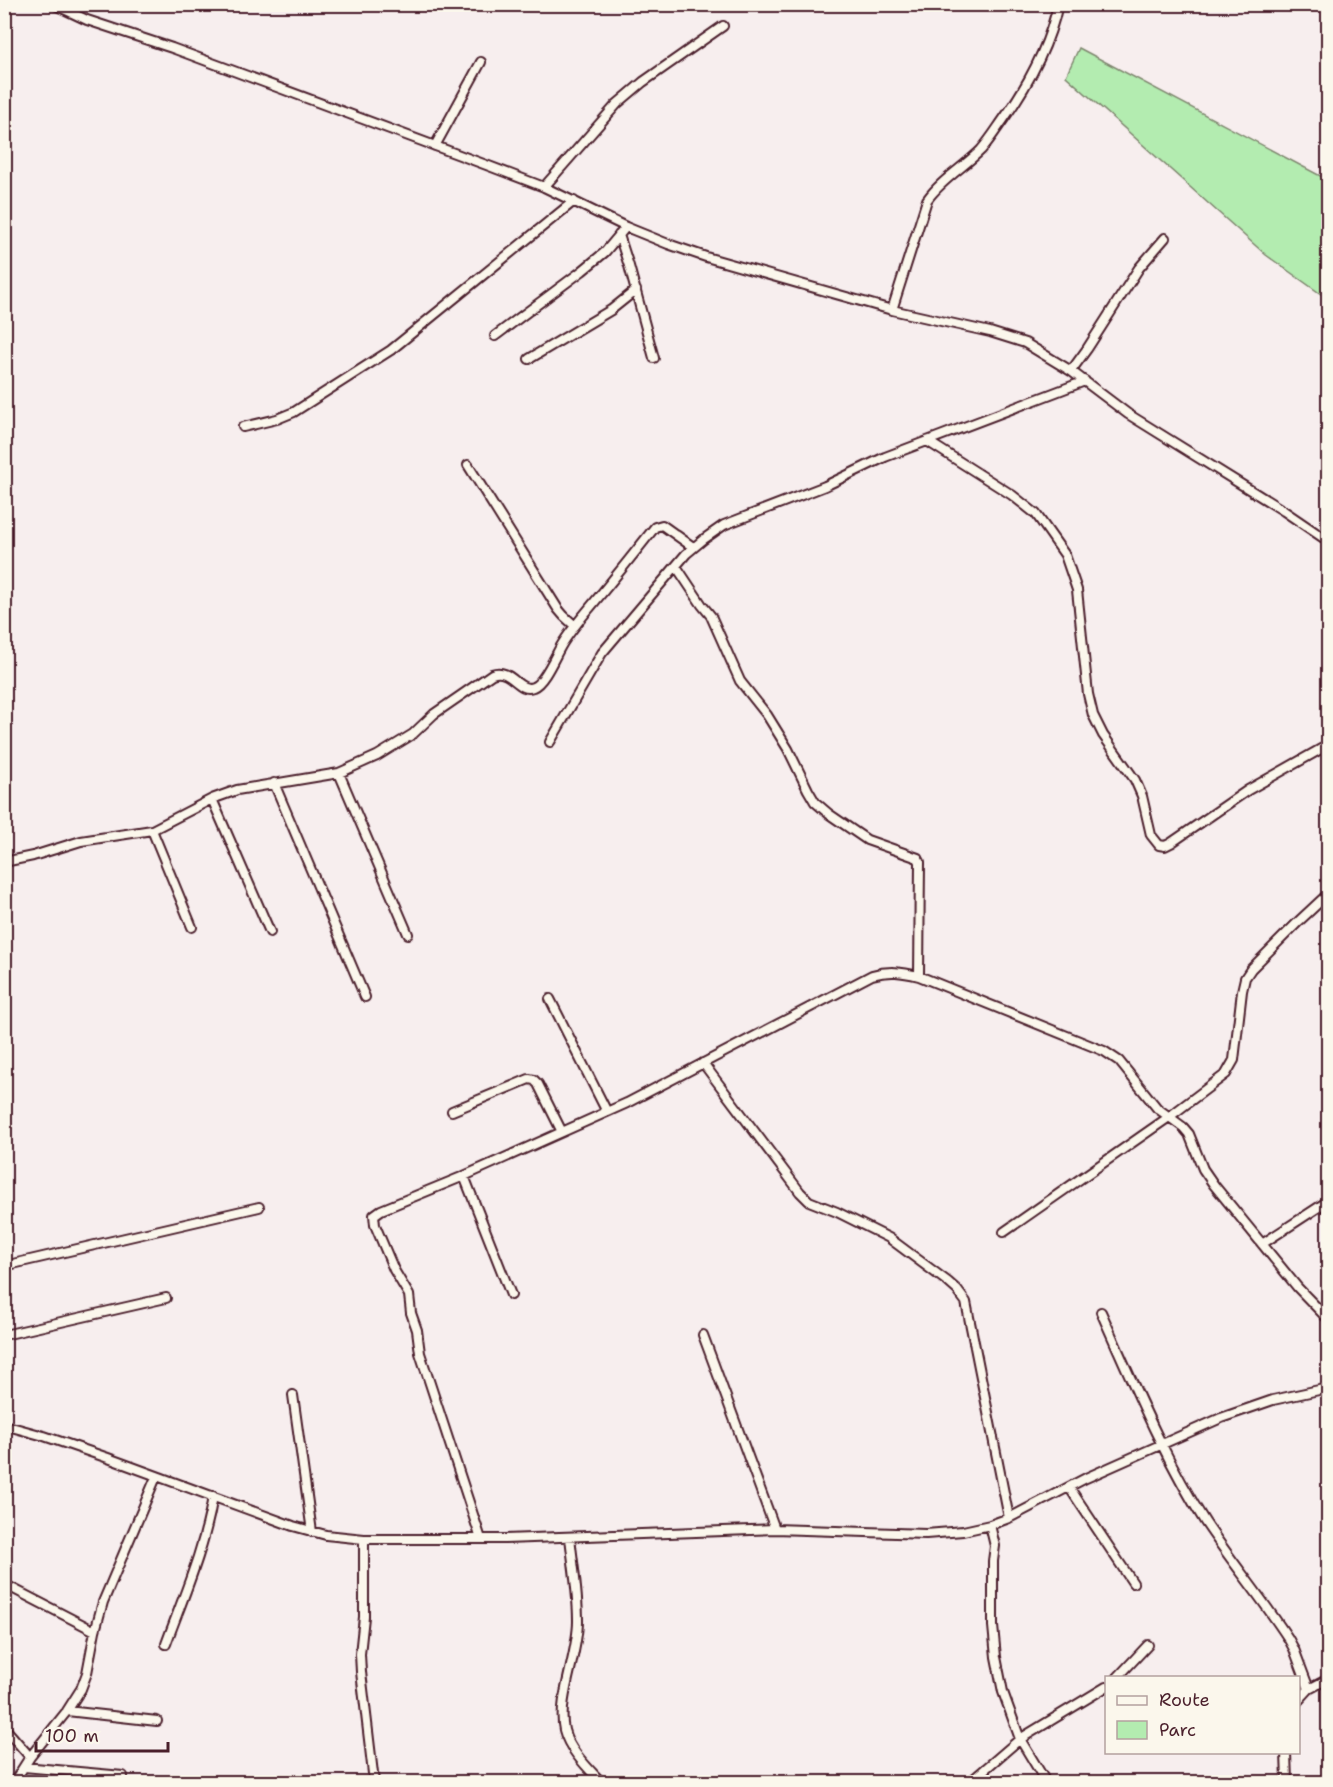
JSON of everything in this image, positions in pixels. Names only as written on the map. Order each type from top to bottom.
[{"type":"street","points":[[52,4],[87,20],[172,48],[544,187],[668,244],[892,310],[990,332],[1025,343],[1071,371],[1128,414],[1329,541]]},
{"type":"street","points":[[892,310],[927,200],[933,191],[962,168],[982,148],[1018,99],[1039,63],[1058,4]]},
{"type":"street","points":[[544,187],[617,104],[643,82],[723,26]]},
{"type":"street","points":[[435,146],[481,62]]},
{"type":"street","points":[[243,427],[277,419],[294,412],[391,350],[574,201]]},
{"type":"street","points":[[495,336],[582,272],[604,252],[626,226]]},
{"type":"street","points":[[619,235],[654,358]]},
{"type":"street","points":[[1071,371],[1088,349],[1134,275],[1165,238]]},
{"type":"street","points":[[529,359],[611,310],[636,290]]},
{"type":"street","points":[[550,742],[602,652],[693,547],[724,525],[825,486],[885,457],[1085,381]]},
{"type":"street","points":[[927,441],[1012,495],[1036,514],[1065,555],[1077,590],[1087,683],[1093,715],[1103,735],[1135,780],[1142,796],[1151,835],[1159,844],[1165,846],[1171,843],[1248,790],[1329,745]]},
{"type":"street","points":[[468,465],[558,609],[575,626]]},
{"type":"street","points":[[4,862],[81,842],[152,830],[212,799],[249,787],[339,773],[377,756],[413,734],[434,714],[498,672],[504,673],[524,687],[532,688],[540,682],[575,626],[656,527],[662,525],[667,527],[693,547]]},
{"type":"street","points":[[676,566],[711,616],[740,681],[788,748],[815,802],[867,840],[918,858],[920,862],[919,976]]},
{"type":"street","points":[[339,773],[408,934]]},
{"type":"street","points":[[274,783],[365,997]]},
{"type":"street","points":[[212,799],[270,932]]},
{"type":"street","points":[[152,830],[192,927]]},
{"type":"street","points":[[1004,1232],[1169,1117],[1226,1074],[1234,1060],[1245,978],[1291,928],[1329,894]]},
{"type":"street","points":[[481,1539],[420,1353],[409,1295],[394,1270],[375,1225],[374,1215],[607,1112],[872,975],[885,971],[919,976],[1104,1051],[1119,1061],[1152,1102],[1189,1134],[1208,1177],[1298,1288],[1329,1319]]},
{"type":"street","points":[[550,999],[607,1112]]},
{"type":"street","points":[[703,1063],[809,1201],[889,1238],[948,1282],[966,1302],[1009,1518]]},
{"type":"street","points":[[452,1111],[530,1079],[538,1083],[562,1132]]},
{"type":"street","points":[[464,1176],[511,1295]]},
{"type":"street","points":[[1262,1244],[1329,1201]]},
{"type":"street","points":[[4,1266],[259,1207]]},
{"type":"street","points":[[4,1335],[166,1298]]},
{"type":"street","points":[[1101,1312],[1162,1445],[1205,1522],[1288,1638],[1309,1689]]},
{"type":"street","points":[[703,1335],[776,1529]]},
{"type":"street","points":[[4,1425],[108,1458],[312,1532],[364,1539],[570,1537],[776,1529],[926,1534],[963,1531],[990,1525],[1221,1418],[1273,1400],[1329,1388]]},
{"type":"street","points":[[292,1395],[312,1532]]},
{"type":"street","points":[[14,1782],[81,1689],[87,1673],[94,1631],[103,1602],[156,1477]]},
{"type":"street","points":[[1069,1487],[1133,1583]]},
{"type":"street","points":[[166,1644],[201,1549],[209,1522],[213,1496]]},
{"type":"street","points":[[990,1525],[995,1546],[993,1626],[1003,1692],[1020,1739],[1046,1782]]},
{"type":"street","points":[[570,1537],[578,1621],[574,1656],[562,1710],[564,1732],[576,1753],[601,1782]]},
{"type":"street","points":[[364,1539],[364,1617],[360,1672],[374,1782]]},
{"type":"street","points":[[4,1584],[94,1631]]},
{"type":"street","points":[[1118,1676],[1148,1645]]},
{"type":"street","points":[[1300,1700],[1309,1689],[1329,1679]]},
{"type":"street","points":[[970,1782],[1020,1739],[1105,1688]]},
{"type":"street","points":[[67,1711],[157,1720]]},
{"type":"street","points":[[4,1727],[30,1757]]},
{"type":"street","points":[[1286,1754],[1287,1782]]},
{"type":"street","points":[[24,1767],[123,1776]]},
{"type":"green space","points":[[1079,48],[1328,180],[1328,299],[1266,255],[1066,76]]}]
